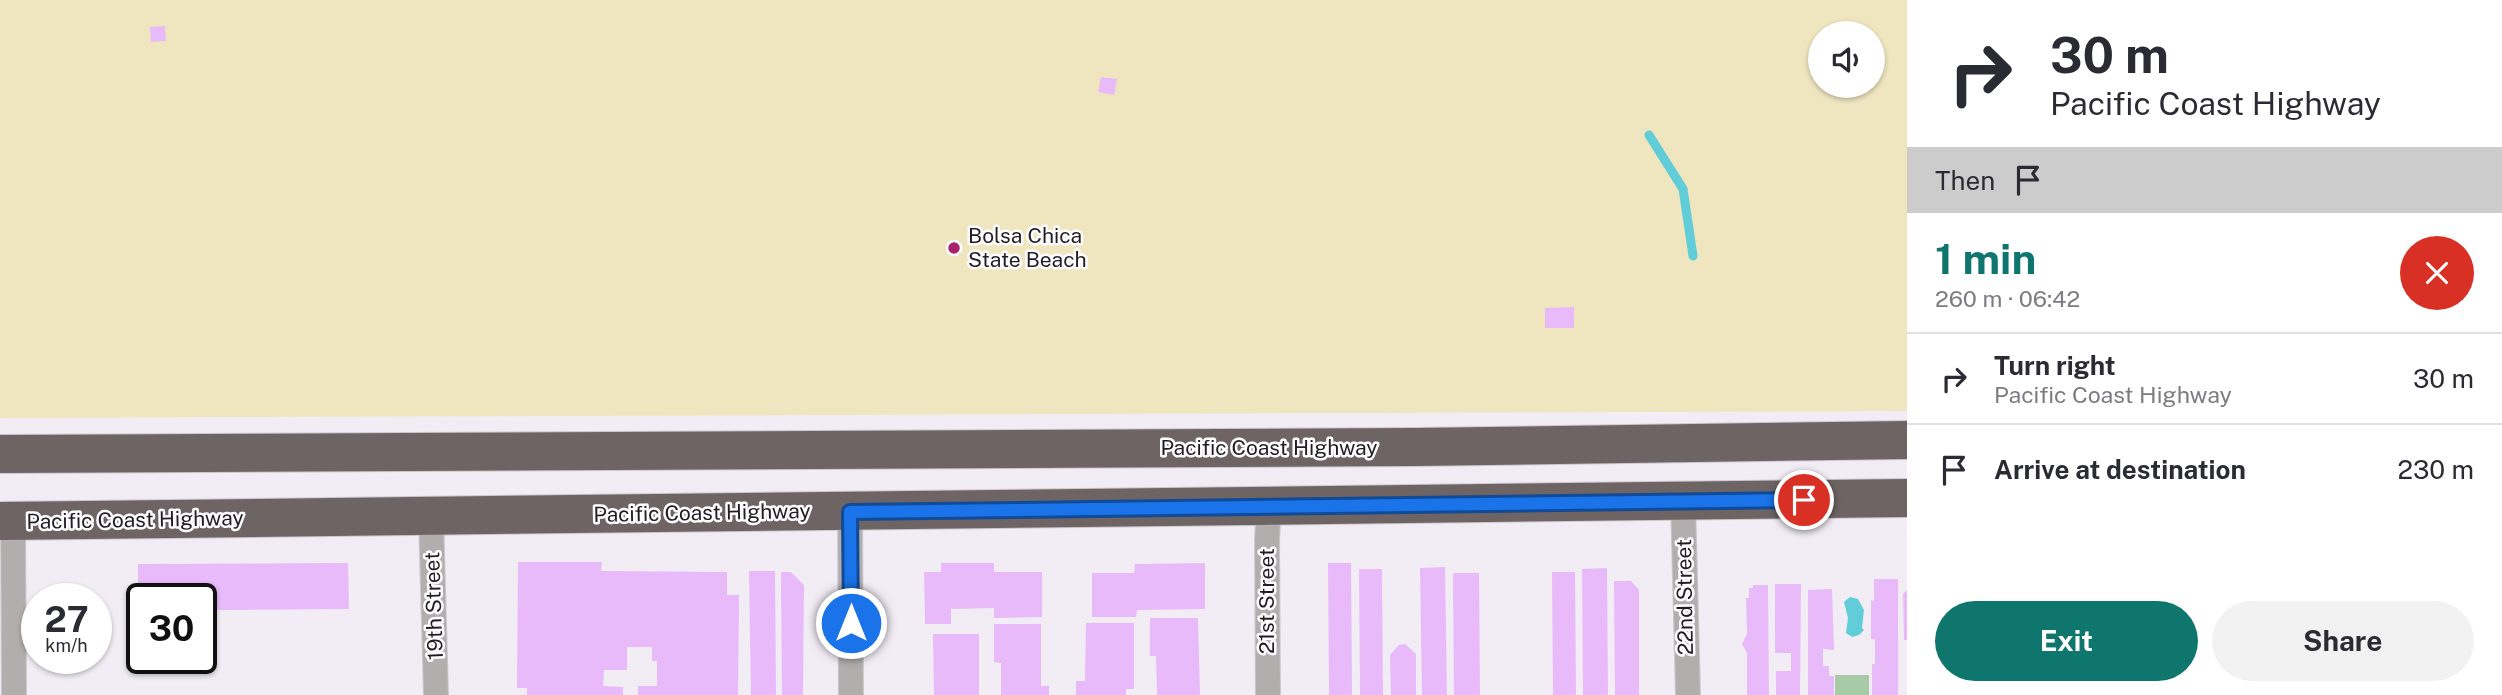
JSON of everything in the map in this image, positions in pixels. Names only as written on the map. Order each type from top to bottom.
[{"type":"highway","name":"Pacific Coast Highway","points":[[0,454],[1414,447],[1907,440]]},
{"type":"highway","name":"Pacific Coast Highway","points":[[7,521],[1907,498]]},
{"type":"street","name":"22nd Street","points":[[1683,500],[1688,695]]},
{"type":"street","name":"21st Street","points":[[1268,695],[1266,539],[1269,507]]},
{"type":"street","points":[[850,512],[851,695]]},
{"type":"street","name":"19th Street","points":[[431,516],[436,695]]},
{"type":"street","points":[[7,521],[14,695]]},
{"type":"green space","points":[[1835,675],[1869,675],[1869,695],[1835,695]]},
{"type":"sand","name":"Bolsa Chica State Beach","points":[[0,0],[1907,0],[1907,411],[0,418]]},
{"type":"water","points":[[1850,597],[1858,599],[1864,610],[1864,630],[1852,637],[1846,633],[1848,618],[1844,602]]},
{"type":"building","points":[[165,26],[166,41],[151,42],[150,27]]},
{"type":"building","points":[[1101,77],[1117,79],[1114,95],[1098,92]]},
{"type":"building","points":[[1574,307],[1574,328],[1545,328],[1545,308]]},
{"type":"building","points":[[518,562],[602,562],[601,571],[727,572],[727,595],[739,595],[738,695],[638,695],[638,686],[657,686],[657,661],[652,661],[652,647],[627,647],[627,670],[604,670],[603,686],[623,687],[623,695],[527,695],[527,688],[517,688]]},
{"type":"building","points":[[348,563],[349,609],[217,610],[217,583],[138,583],[138,564]]},
{"type":"building","points":[[941,563],[994,563],[994,572],[1042,572],[1042,617],[994,618],[994,608],[951,609],[951,624],[925,624],[924,572],[941,572]]},
{"type":"building","points":[[1205,563],[1205,609],[1137,610],[1136,617],[1092,617],[1092,573],[1134,573],[1135,564]]},
{"type":"building","points":[[1328,563],[1351,563],[1352,695],[1329,695]]},
{"type":"building","points":[[1445,567],[1447,695],[1422,695],[1420,568]]},
{"type":"building","points":[[1607,568],[1608,695],[1583,695],[1582,569]]},
{"type":"building","points":[[1359,569],[1382,569],[1383,695],[1360,695]]},
{"type":"building","points":[[749,571],[775,571],[776,695],[751,695]]},
{"type":"building","points":[[781,572],[791,572],[804,585],[803,695],[782,695]]},
{"type":"building","points":[[1552,572],[1575,572],[1576,695],[1553,695]]},
{"type":"building","points":[[1453,573],[1479,573],[1480,695],[1454,695]]},
{"type":"building","points":[[1874,579],[1898,579],[1898,695],[1872,695],[1875,639],[1871,639],[1871,600],[1874,601]]},
{"type":"building","points":[[1614,581],[1631,581],[1639,590],[1639,695],[1615,695]]},
{"type":"building","points":[[1775,584],[1801,584],[1800,695],[1776,695],[1776,671],[1791,671],[1791,653],[1775,653]]},
{"type":"building","points":[[1753,585],[1768,585],[1769,695],[1747,695],[1747,653],[1742,644],[1747,634],[1746,598],[1749,598],[1749,588],[1753,588]]},
{"type":"building","points":[[1832,589],[1834,650],[1823,649],[1823,666],[1829,666],[1829,676],[1834,676],[1834,695],[1808,695],[1808,590]]},
{"type":"building","points":[[1907,590],[1907,640],[1904,640],[1903,594]]},
{"type":"building","points":[[1150,618],[1198,618],[1200,695],[1157,695],[1156,656],[1150,656]]},
{"type":"building","points":[[1086,623],[1134,623],[1134,689],[1126,689],[1126,695],[1076,695],[1076,681],[1085,681]]},
{"type":"building","points":[[994,624],[1041,624],[1041,686],[1049,686],[1049,695],[1001,695],[1001,663],[994,662]]},
{"type":"building","points":[[933,634],[979,634],[979,695],[934,695]]},
{"type":"building","points":[[1405,644],[1416,654],[1416,695],[1391,695],[1390,655],[1399,645]]},
{"type":"waterway","points":[[1649,135],[1683,189],[1693,256]]},
{"type":"place","name":"Bolsa Chica State Beach","points":[[954,248]]},
{"type":"route","points":[[851,623],[850,512],[1804,500]]}]
